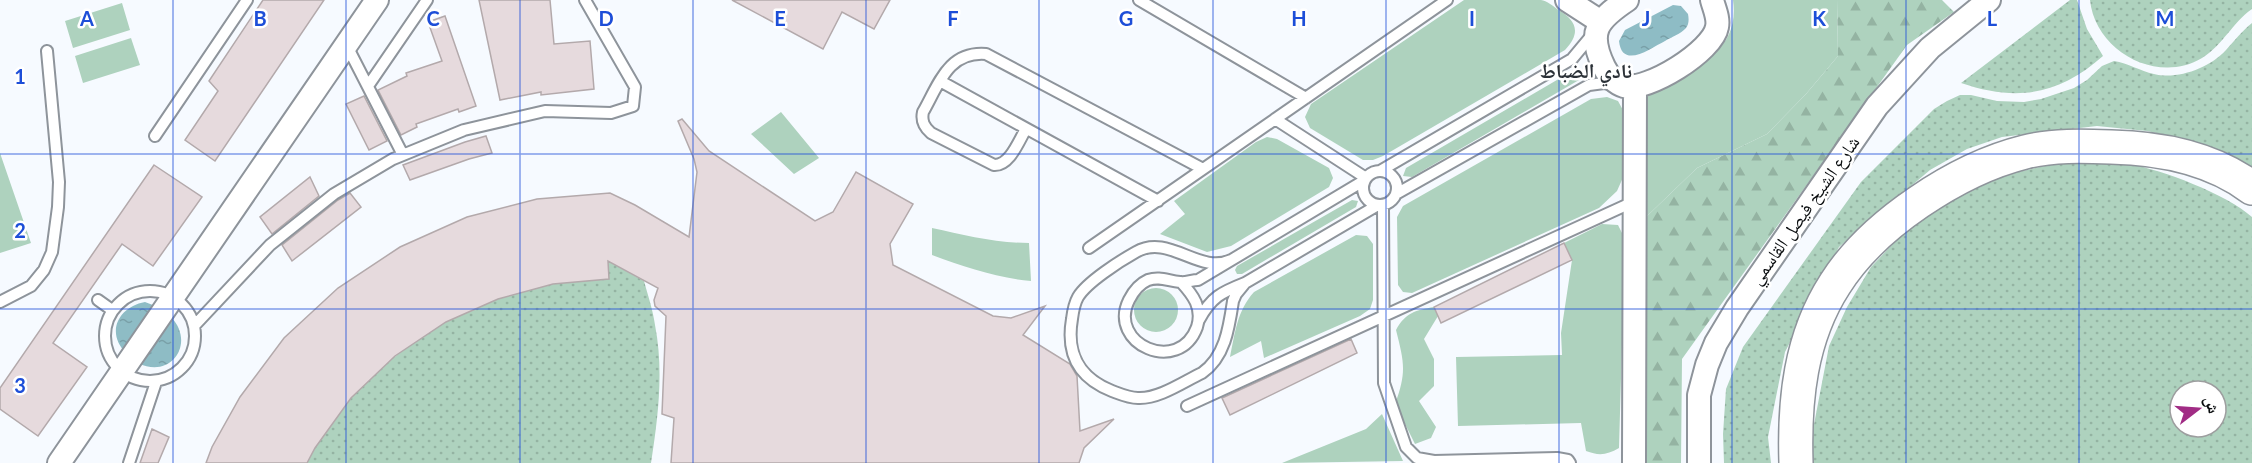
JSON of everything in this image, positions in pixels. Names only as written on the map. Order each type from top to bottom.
[{"type":"highway","points":[[1796,463],[1794,419],[1802,365],[1816,321],[1834,284],[1865,245],[1913,204],[1984,165],[2025,152],[2061,146],[2144,147],[2181,155],[2215,167],[2252,188]]},
{"type":"street","points":[[58,463],[376,0]]},
{"type":"street","points":[[1567,0],[1598,26]]},
{"type":"street","points":[[1627,0],[1608,13],[1598,26],[1595,45],[1611,77],[1629,86],[1648,83],[1666,74],[1702,50],[1711,41],[1717,28],[1717,16],[1712,0]]},
{"type":"street","name":"شارع الشيخ فيصل القاسمي","points":[[1699,463],[1699,395],[1716,343],[1737,308],[1877,106],[1930,48],[1989,0]]},
{"type":"street","points":[[1629,86],[1633,202],[1634,463]]},
{"type":"lane","points":[[155,136],[247,0]]},
{"type":"lane","points":[[368,86],[427,0]]},
{"type":"lane","points":[[194,326],[270,245],[334,194],[403,155],[464,130],[545,111],[611,113],[633,106],[636,87],[585,0]]},
{"type":"lane","points":[[1139,0],[1306,98]]},
{"type":"lane","points":[[1089,248],[1447,0]]},
{"type":"lane","points":[[1380,171],[1392,176],[1397,185],[1396,194],[1391,202],[1380,205],[1245,283],[1224,292],[1208,304],[1199,320],[1194,336],[1181,348],[1164,353],[1147,350],[1134,339],[1126,324],[1126,307],[1133,291],[1147,281],[1164,278],[1181,282],[1198,280],[1366,179],[1372,173],[1380,171],[1572,59],[1598,26]]},
{"type":"lane","points":[[346,44],[403,155]]},
{"type":"lane","points":[[0,302],[31,286],[44,270],[52,252],[59,182],[47,51]]},
{"type":"lane","points":[[1026,129],[1006,160],[999,165],[990,163],[931,133],[923,124],[923,112],[952,63],[960,57],[977,53],[994,56],[1203,170]]},
{"type":"lane","points":[[940,81],[1158,201]]},
{"type":"lane","points":[[1396,194],[1589,85],[1604,83],[1629,86]]},
{"type":"lane","points":[[1275,119],[1366,179]]},
{"type":"lane","points":[[1366,179],[1363,189],[1366,198],[1380,205]]},
{"type":"lane","points":[[1187,406],[1633,202]]},
{"type":"lane","points":[[1380,205],[1384,383],[1406,447],[1417,458],[1434,461],[1557,458],[1568,460],[1570,463]]},
{"type":"lane","points":[[1231,260],[1211,264],[1172,249],[1153,246],[1134,253],[1089,285],[1077,299],[1071,329],[1071,347],[1080,369],[1098,385],[1129,397],[1139,398],[1150,397],[1202,373],[1220,354],[1233,301],[1245,283]]},
{"type":"lane","points":[[1181,282],[1196,298],[1199,320]]},
{"type":"lane","points":[[149,291],[164,293],[172,298],[188,311],[194,326],[195,341],[191,355],[182,368],[170,377],[156,382],[141,381],[122,372],[107,353],[104,338],[106,323],[112,310],[122,300],[135,293],[149,291]]},
{"type":"lane","points":[[98,300],[112,310]]},
{"type":"lane","points":[[129,463],[156,382]]},
{"type":"green space","points":[[1464,0],[1541,0],[1569,18],[1574,27],[1574,38],[1565,50],[1373,160],[1363,160],[1310,128],[1305,117],[1311,104]]},
{"type":"green space","points":[[1733,0],[1837,0],[1838,56],[1806,94],[1767,134],[1697,168],[1644,219],[1642,111],[1650,93],[1655,88],[1699,65],[1719,49],[1731,28],[1734,15]]},
{"type":"green space","points":[[1837,0],[1942,0],[1954,12],[1907,45],[1682,359],[1681,463],[1644,463],[1644,219],[1697,168],[1767,134],[1806,94],[1838,56]]},
{"type":"green space","points":[[2070,0],[2077,0],[2087,29],[2103,56],[2087,69],[2054,87],[2019,93],[1981,89],[1961,83]]},
{"type":"green space","points":[[2090,0],[2252,0],[2252,9],[2239,20],[2216,47],[2202,58],[2184,65],[2166,68],[2148,65],[2116,48],[2103,34],[2094,18]]},
{"type":"green space","points":[[122,3],[130,30],[73,48],[65,21]]},
{"type":"green space","points":[[2252,23],[2252,171],[2197,145],[2171,136],[2097,126],[2002,137],[1967,149],[1930,170],[1839,247],[1785,352],[1768,437],[1771,463],[1724,463],[1726,389],[1743,347],[1861,182],[1934,109],[1960,95],[1997,101],[2024,102],[2041,99],[2074,88],[2102,66],[2114,61],[2154,74],[2183,74],[2211,62]]},
{"type":"green space","points":[[131,38],[140,65],[83,83],[75,56]]},
{"type":"green space","points":[[1574,70],[1580,72],[1579,80],[1412,177],[1403,176],[1406,168]]},
{"type":"green space","points":[[1607,97],[1618,101],[1624,112],[1625,173],[1617,191],[1599,208],[1412,293],[1403,292],[1398,285],[1397,217],[1403,206],[1591,99]]},
{"type":"green space","points":[[781,112],[819,158],[794,174],[751,134]]},
{"type":"green space","points":[[1267,137],[1277,139],[1329,168],[1333,178],[1329,187],[1231,246],[1207,252],[1160,234],[1185,214],[1174,201],[1256,142]]},
{"type":"green space","points":[[0,153],[31,243],[0,253]]},
{"type":"green space","points":[[2068,161],[2129,164],[2194,184],[2227,200],[2252,217],[2252,463],[1813,463],[1811,440],[1829,346],[1847,307],[1871,267],[1909,227],[1969,188],[2013,173]]},
{"type":"green space","points":[[1352,200],[1358,201],[1356,207],[1242,274],[1237,274],[1235,270],[1237,266]]},
{"type":"green space","points":[[1602,224],[1618,225],[1625,239],[1619,448],[1603,454],[1586,451],[1581,423],[1458,426],[1456,357],[1562,355],[1561,333],[1572,260],[1564,243]]},
{"type":"green space","points":[[932,228],[992,240],[1029,243],[1031,281],[993,275],[932,255]]},
{"type":"green space","points":[[1356,235],[1367,236],[1373,244],[1373,300],[1370,309],[1360,316],[1264,358],[1261,341],[1230,357],[1240,315],[1254,292]]},
{"type":"green space","points":[[608,261],[644,281],[653,314],[658,342],[660,377],[651,463],[307,463],[326,430],[351,399],[410,345],[444,323],[517,292],[561,283],[609,279]]},
{"type":"green space","points":[[1156,288],[1172,294],[1178,310],[1172,326],[1156,332],[1140,326],[1134,310],[1140,294]]},
{"type":"green space","points":[[1434,307],[1438,316],[1424,339],[1434,359],[1434,386],[1419,401],[1436,427],[1431,438],[1415,444],[1395,404],[1403,375],[1396,330],[1412,313]]},
{"type":"green space","points":[[1382,414],[1403,461],[1282,463],[1366,429]]},
{"type":"water","points":[[1673,5],[1681,6],[1688,14],[1686,28],[1645,52],[1631,56],[1621,50],[1619,41],[1625,30]]},
{"type":"water","points":[[145,302],[158,307],[127,354],[117,338],[118,322],[128,309]]},
{"type":"water","points":[[171,317],[178,327],[181,338],[176,356],[170,363],[161,367],[150,367],[138,363]]},
{"type":"building","points":[[263,0],[324,0],[215,161],[185,140],[218,91],[209,81]]},
{"type":"building","points":[[479,0],[550,0],[554,44],[590,41],[594,89],[541,95],[541,92],[500,100]]},
{"type":"building","points":[[732,0],[890,0],[874,29],[842,12],[823,49]]},
{"type":"building","points":[[445,16],[476,106],[459,112],[458,109],[416,124],[417,127],[401,135],[378,90],[407,76],[406,73],[442,61],[428,22]]},
{"type":"building","points":[[364,96],[387,141],[369,150],[346,104]]},
{"type":"building","points":[[682,119],[709,151],[815,221],[833,212],[856,172],[913,204],[890,244],[893,265],[993,316],[1011,318],[1045,306],[1023,335],[1070,364],[1077,376],[1080,431],[1114,419],[1084,448],[1079,463],[671,463],[674,418],[662,414],[666,316],[655,306],[654,300],[658,288],[608,261],[609,279],[553,284],[498,299],[446,322],[395,356],[351,398],[307,463],[206,463],[212,447],[240,397],[284,338],[338,288],[400,247],[467,217],[537,199],[610,193],[689,237],[697,172],[678,121]]},
{"type":"building","points":[[486,136],[492,153],[410,180],[403,165],[465,142]]},
{"type":"building","points":[[154,165],[202,197],[153,266],[122,244],[53,343],[87,367],[38,436],[0,409],[0,388]]},
{"type":"building","points":[[310,177],[319,196],[272,234],[260,217]]},
{"type":"building","points":[[350,193],[361,207],[292,261],[282,245]]},
{"type":"building","points":[[1564,243],[1572,260],[1441,323],[1434,307]]},
{"type":"building","points":[[1351,339],[1357,353],[1230,415],[1222,398]]},
{"type":"building","points":[[152,429],[169,437],[158,463],[140,463]]},
{"type":"district","name":"نادي الضباط","points":[[1586,70]]}]
